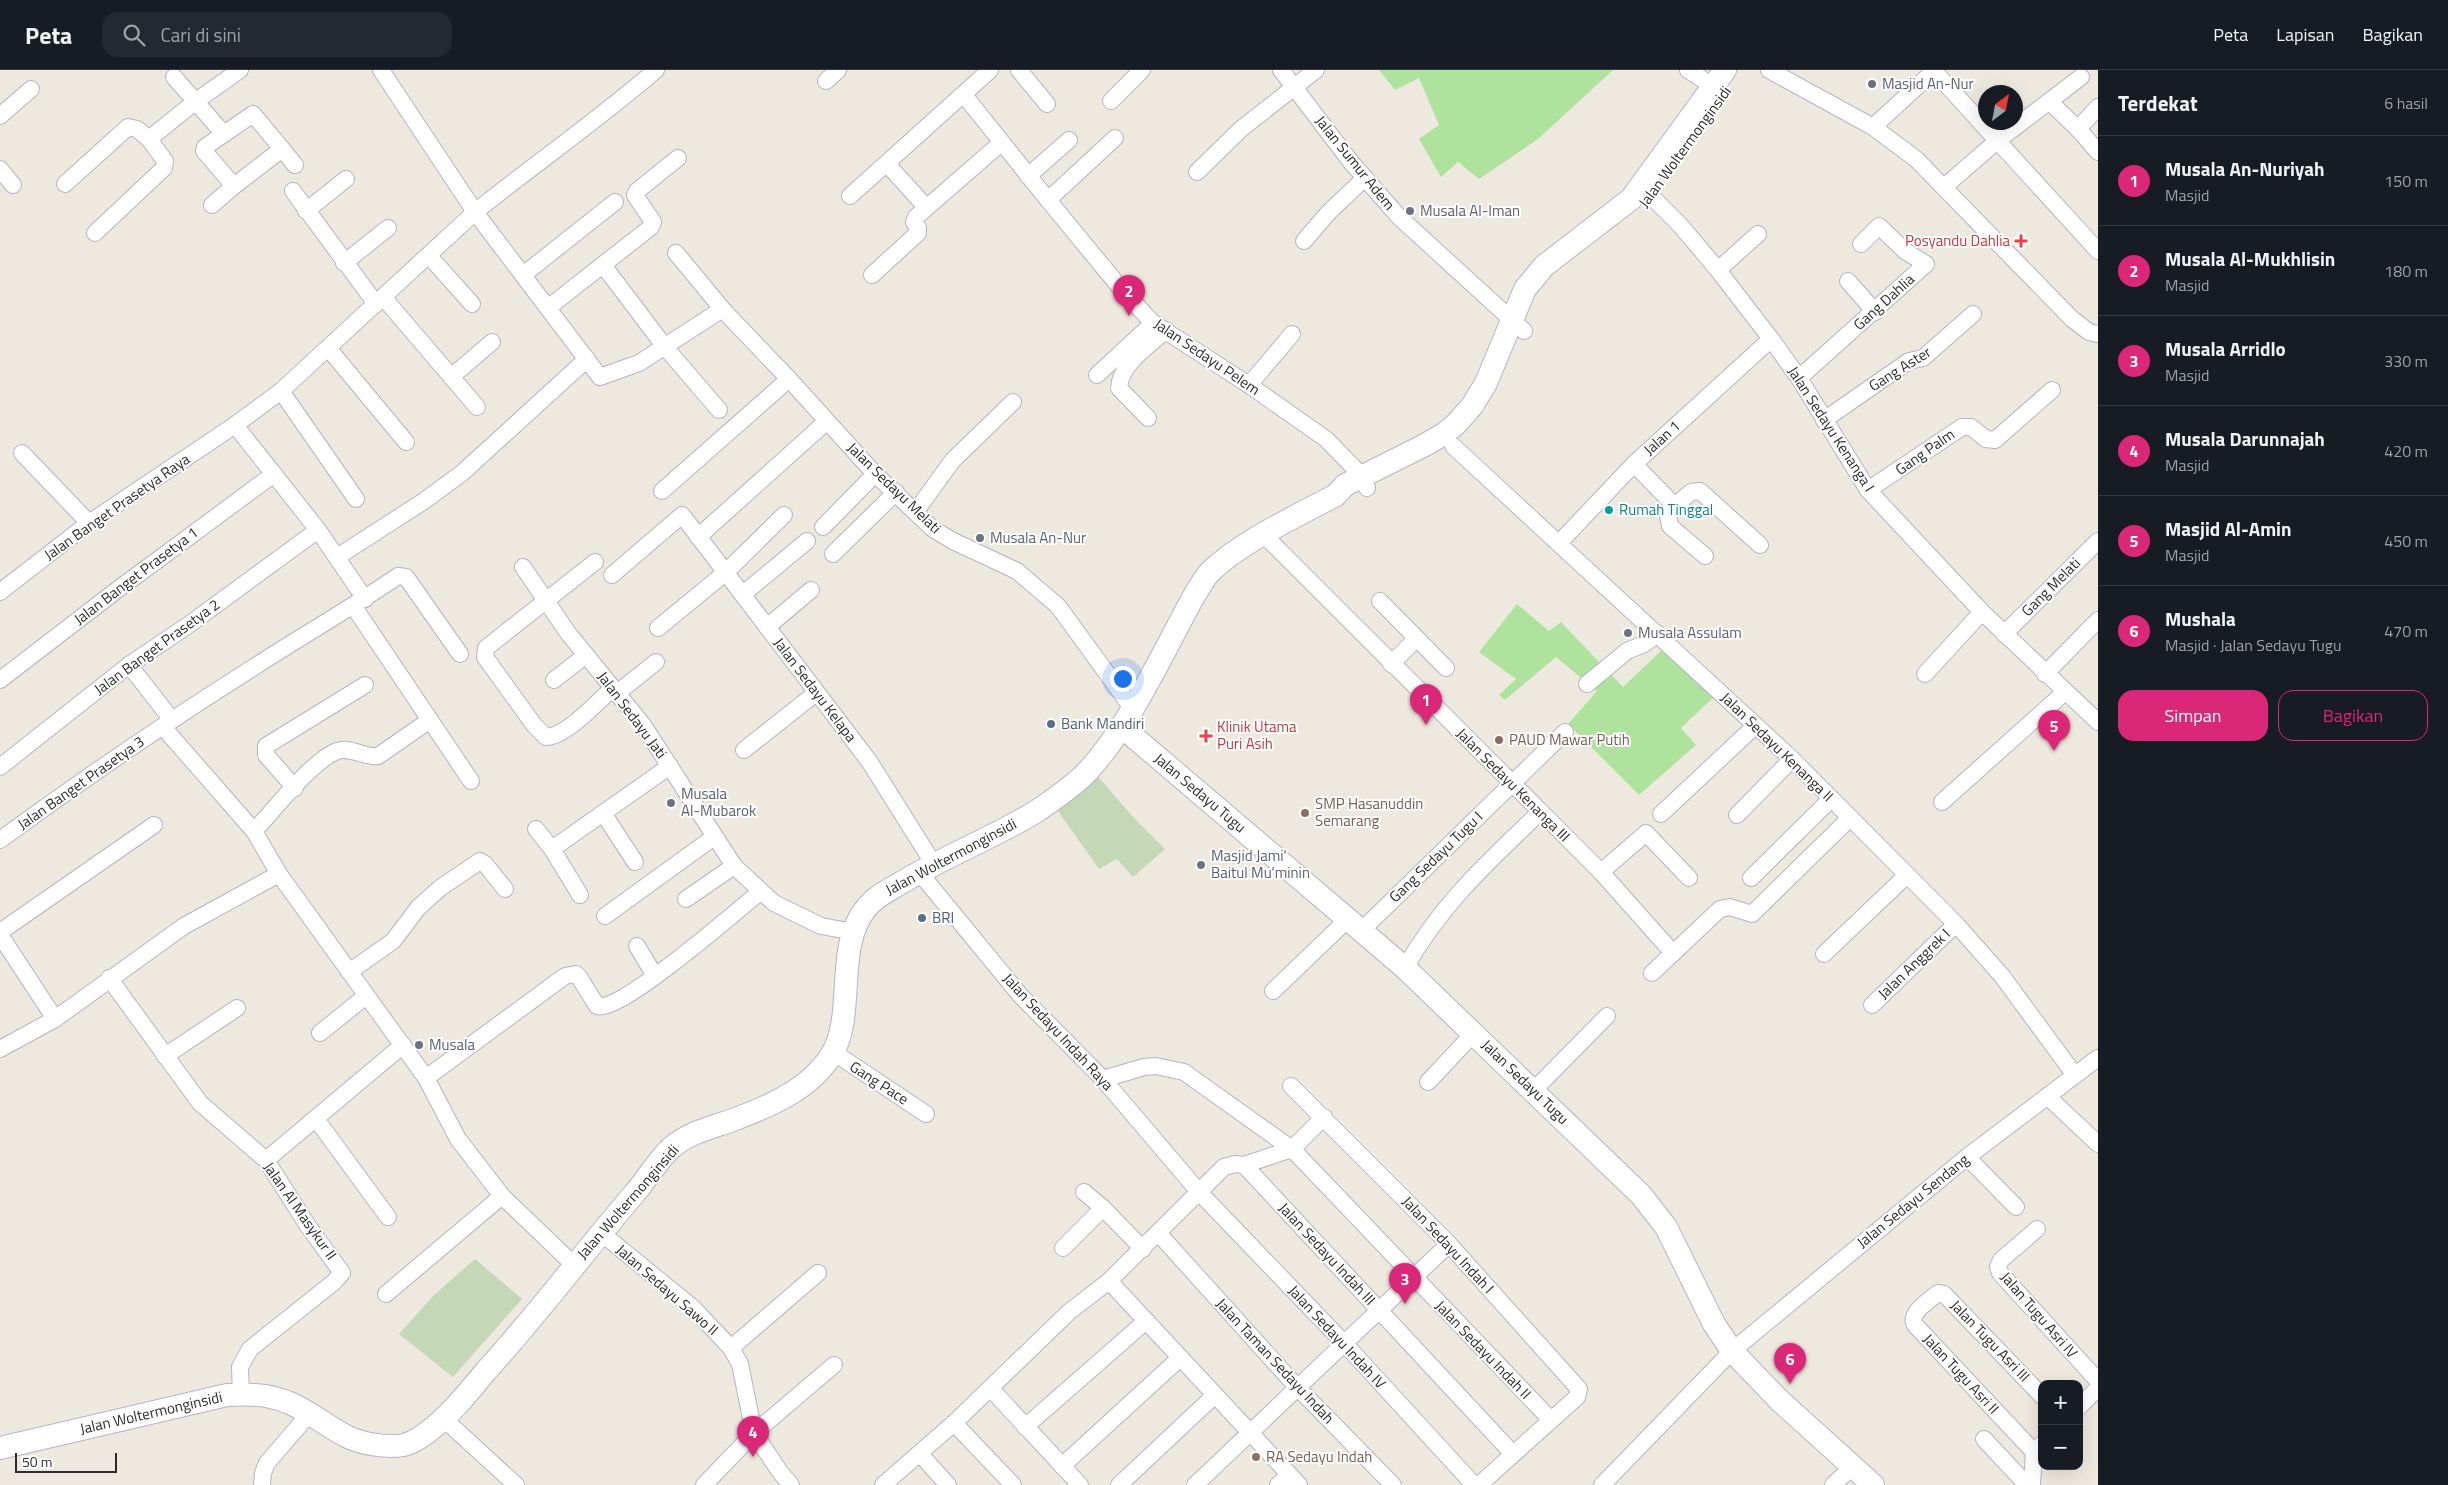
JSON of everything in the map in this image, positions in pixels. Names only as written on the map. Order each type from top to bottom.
[{"type":"main road","name":"Jalan Woltermonginsidi","points":[[0,1448],[203,1400],[241,1394],[264,1395],[287,1402],[310,1413],[355,1440],[388,1446],[405,1445],[423,1436],[444,1419],[508,1346],[600,1232],[637,1191],[660,1160],[679,1142],[701,1130],[752,1112],[797,1090],[810,1080],[833,1052],[840,1034],[848,958],[854,932],[867,907],[876,898],[926,868],[1005,829],[1062,793],[1086,773],[1122,727],[1195,594],[1208,574],[1264,535],[1336,495],[1351,494],[1364,482],[1427,452],[1453,446],[1512,361],[1518,325],[1538,293],[1570,263],[1622,226],[1741,70]]},
{"type":"main road","name":"Jalan Woltermonginsidi","points":[[1647,191],[1719,78]]},
{"type":"main road","name":"Jalan Woltermonginsidi","points":[[1427,452],[1444,434],[1478,410]]},
{"type":"main road","name":"Jalan Sedayu Tugu","points":[[1122,727],[1405,968],[1534,1090],[1653,1210],[1666,1227],[1714,1324],[1732,1351],[1779,1400],[1873,1485]]},
{"type":"street","points":[[149,140],[196,101],[240,70]]},
{"type":"street","points":[[381,70],[476,212],[549,307],[584,362],[600,377],[639,363],[715,314],[724,311]]},
{"type":"street","name":"Jalan Banget Prasetya Raya","points":[[0,592],[90,523],[235,425],[281,391],[476,212],[551,152],[626,97],[656,70]]},
{"type":"street","points":[[850,196],[990,70]]},
{"type":"street","points":[[1019,70],[1047,104]]},
{"type":"street","points":[[1111,101],[1142,70]]},
{"type":"street","name":"Jalan Sumur Adem","points":[[1281,70],[1365,178],[1399,217],[1518,325]]},
{"type":"street","points":[[1197,172],[1241,129],[1316,70]]},
{"type":"street","points":[[1688,70],[1719,78]]},
{"type":"street","points":[[1769,70],[1873,127],[1916,159],[2072,319],[2089,332],[2098,334]]},
{"type":"street","points":[[1873,127],[1934,70],[2098,250]]},
{"type":"street","points":[[1944,187],[1997,141],[2050,102],[2081,76]]},
{"type":"street","points":[[174,77],[224,134]]},
{"type":"street","points":[[0,116],[31,89]]},
{"type":"street","name":"Jalan Sedayu Pelem","points":[[964,95],[1001,143],[1123,291],[1159,326],[1250,385],[1326,439],[1364,482]]},
{"type":"street","points":[[2050,102],[2078,129],[2098,152]]},
{"type":"street","points":[[2078,129],[2098,107]]},
{"type":"street","points":[[234,186],[204,151],[205,147],[253,114],[295,165]]},
{"type":"street","points":[[65,184],[128,127],[137,128],[166,162],[164,168],[94,233]]},
{"type":"street","points":[[1048,200],[1115,138]]},
{"type":"street","points":[[1028,176],[1069,140]]},
{"type":"street","points":[[872,275],[918,233],[914,220],[926,207],[1001,143]]},
{"type":"street","points":[[212,205],[282,149]]},
{"type":"street","points":[[549,307],[650,227],[653,222],[635,195],[637,191],[678,158]]},
{"type":"street","points":[[887,164],[926,207]]},
{"type":"street","points":[[0,169],[13,185]]},
{"type":"street","points":[[1304,241],[1329,212],[1365,178]]},
{"type":"street","points":[[306,211],[346,179]]},
{"type":"street","points":[[293,191],[344,263],[452,377],[477,407]]},
{"type":"street","name":"Jalan Sedayu Kenanga I","points":[[1647,191],[1718,270],[1771,339],[1799,378],[1868,490],[2004,634],[2065,692],[2095,714]]},
{"type":"street","points":[[523,275],[615,202]]},
{"type":"street","name":"Gang Dahlia","points":[[1799,378],[1875,312],[1926,264],[1905,251],[1879,226],[1861,244]]},
{"type":"street","points":[[344,263],[388,228]]},
{"type":"street","points":[[1718,270],[1758,234]]},
{"type":"street","name":"Jalan Sedayu Melati","points":[[676,253],[724,311],[875,474],[943,535],[1001,562],[1038,587],[1058,606],[1132,708]]},
{"type":"street","points":[[429,256],[472,304]]},
{"type":"street","points":[[603,265],[665,347],[719,410]]},
{"type":"street","points":[[1848,281],[1875,312]]},
{"type":"street","name":"Gang Aster","points":[[1824,420],[1909,361],[1923,358],[1973,314]]},
{"type":"street","points":[[1097,376],[1159,326]]},
{"type":"street","points":[[1148,418],[1119,388],[1119,379],[1124,369],[1159,326]]},
{"type":"street","points":[[1250,385],[1292,334]]},
{"type":"street","name":"Jalan 1","points":[[1559,543],[1634,464],[1771,339]]},
{"type":"street","points":[[452,377],[492,342]]},
{"type":"street","points":[[328,348],[406,442]]},
{"type":"street","points":[[337,557],[424,501],[462,473],[584,362]]},
{"type":"street","points":[[662,491],[789,379]]},
{"type":"street","name":"Gang Palm","points":[[1868,490],[1962,427],[1971,427],[1986,440],[1994,440],[2052,390]]},
{"type":"street","points":[[281,391],[356,499]]},
{"type":"street","points":[[916,511],[953,460],[1013,402]]},
{"type":"street","points":[[698,537],[826,422]]},
{"type":"street","points":[[235,425],[337,557],[360,603],[430,720],[471,782]]},
{"type":"street","name":"Jalan Sedayu Kenanga II","points":[[1453,446],[1792,759],[1956,924],[2002,976],[2074,1074]]},
{"type":"street","points":[[22,453],[90,523]]},
{"type":"street","points":[[1634,464],[1674,506]]},
{"type":"street","name":"Jalan Banget Prasetya 1","points":[[0,680],[117,590],[274,474]]},
{"type":"street","points":[[823,527],[875,474]]},
{"type":"street","points":[[1704,556],[1670,526],[1668,516],[1674,506],[1691,492],[1700,491],[1760,545]]},
{"type":"street","points":[[833,554],[896,492]]},
{"type":"street","name":"Jalan Sedayu Kelapa","points":[[612,575],[682,515],[816,694],[869,761],[926,868]]},
{"type":"street","points":[[658,628],[725,574],[784,515]]},
{"type":"street","name":"Jalan Banget Prasetya 2","points":[[0,767],[129,665],[187,626],[318,530]]},
{"type":"street","name":"Jalan Sedayu Kenanga III","points":[[1264,535],[1601,872],[1673,953]]},
{"type":"street","points":[[742,594],[807,541]]},
{"type":"street","name":"Gang Melati","points":[[2004,634],[2098,541]]},
{"type":"street","points":[[595,562],[486,648],[484,652],[485,657],[542,735],[551,737],[656,662]]},
{"type":"street","name":"Jalan Sedayu Jati","points":[[522,567],[586,655],[643,725],[734,866],[774,903],[821,926],[854,932]]},
{"type":"street","name":"Jalan Banget Prasetya 3","points":[[0,840],[79,782],[288,645],[360,603],[398,576],[406,577],[460,654]]},
{"type":"street","points":[[767,627],[811,590]]},
{"type":"street","points":[[1380,601],[1446,668]]},
{"type":"street","points":[[1925,674],[1982,612]]},
{"type":"street","points":[[2045,674],[2098,620]]},
{"type":"street","points":[[1587,684],[1627,651],[1644,644],[1658,634]]},
{"type":"street","points":[[1391,664],[1416,639]]},
{"type":"street","points":[[554,680],[586,655]]},
{"type":"street","points":[[129,665],[168,723],[254,831],[279,874],[426,1078],[458,1139],[502,1196],[574,1265]]},
{"type":"street","points":[[294,788],[266,755],[266,746],[365,684]]},
{"type":"street","points":[[1942,802],[2065,692]]},
{"type":"street","points":[[744,750],[816,694]]},
{"type":"street","points":[[254,831],[320,762],[337,751],[351,751],[371,757],[378,756],[430,720]]},
{"type":"street","points":[[1661,814],[1755,726]]},
{"type":"street","name":"Gang Sedayu Tugu I","points":[[1273,991],[1354,925],[1512,783],[1565,732]]},
{"type":"street","points":[[1737,815],[1792,759]]},
{"type":"street","points":[[552,849],[670,766]]},
{"type":"street","points":[[1751,878],[1831,799]]},
{"type":"street","points":[[1405,968],[1421,940],[1461,889],[1540,812]]},
{"type":"street","points":[[604,813],[635,862]]},
{"type":"street","points":[[1652,973],[1720,909],[1730,907],[1752,914],[1850,818]]},
{"type":"street","points":[[55,1018],[0,934],[154,825]]},
{"type":"street","points":[[536,829],[552,849],[580,895]]},
{"type":"street","points":[[1601,872],[1646,833],[1689,878]]},
{"type":"street","points":[[605,916],[714,837]]},
{"type":"street","points":[[349,972],[393,941],[418,908],[440,888],[480,861],[485,864],[506,889]]},
{"type":"street","points":[[686,899],[734,866]]},
{"type":"street","name":"Jalan Sedayu Indah Raya","points":[[926,868],[1020,995],[1103,1079],[1199,1192]]},
{"type":"street","points":[[0,1048],[55,1018],[184,926],[279,874]]},
{"type":"street","points":[[1824,954],[1907,875]]},
{"type":"street","points":[[426,1078],[565,976],[576,974],[594,1003],[601,1008],[618,1001],[655,976],[760,892]]},
{"type":"street","name":"Jalan Anggrek I","points":[[1872,1005],[1956,924]]},
{"type":"street","points":[[637,946],[655,976]]},
{"type":"street","name":"Jalan Al Masykur II","points":[[110,978],[200,1103],[266,1160],[342,1274],[250,1349],[240,1367],[241,1394]]},
{"type":"street","points":[[320,1033],[366,996]]},
{"type":"street","points":[[165,1056],[237,1008]]},
{"type":"street","points":[[1534,1090],[1607,1016]]},
{"type":"street","points":[[1428,1082],[1474,1034]]},
{"type":"street","points":[[266,1160],[403,1045]]},
{"type":"street","name":"Gang Pace","points":[[833,1052],[926,1114]]},
{"type":"street","name":"Jalan Sedayu Sendang","points":[[1602,1485],[1732,1351],[1967,1157],[2074,1074],[2098,1058]]},
{"type":"street","name":"Jalan Sedayu Indah II","points":[[1103,1079],[1150,1067],[1184,1072],[1292,1149],[1412,1278],[1551,1420]]},
{"type":"street","name":"Jalan Sedayu Indah I","points":[[1291,1086],[1449,1244],[1579,1389],[1579,1394],[1551,1420]]},
{"type":"street","points":[[2047,1096],[2098,1144]]},
{"type":"street","points":[[884,1485],[991,1389],[1045,1334],[1109,1282],[1224,1167],[1235,1164],[1244,1165],[1292,1149],[1324,1117]]},
{"type":"street","points":[[316,1119],[388,1217]]},
{"type":"street","points":[[1967,1157],[2016,1207]]},
{"type":"street","name":"Jalan Sedayu Indah III","points":[[1244,1165],[1513,1454]]},
{"type":"street","points":[[1084,1192],[1103,1208],[1143,1249]]},
{"type":"street","name":"Jalan Sedayu Indah IV","points":[[1199,1192],[1345,1344],[1474,1485]]},
{"type":"street","points":[[386,1294],[502,1196]]},
{"type":"street","points":[[1062,1248],[1103,1208]]},
{"type":"street","name":"Jalan Tugu Asri IV","points":[[2037,1229],[2001,1260],[1998,1267],[2000,1272],[2098,1381]]},
{"type":"street","name":"Jalan Sedayu Sawo II","points":[[600,1232],[692,1307],[731,1348],[742,1370],[754,1432],[780,1472],[791,1485]]},
{"type":"street","name":"Jalan Taman Sedayu Indah","points":[[1159,1234],[1297,1387],[1394,1485]]},
{"type":"street","points":[[1195,1485],[1248,1433],[1345,1344],[1378,1309],[1449,1244]]},
{"type":"street","points":[[731,1348],[818,1273]]},
{"type":"street","points":[[1109,1282],[1215,1395],[1289,1482]]},
{"type":"street","name":"Jalan Tugu Asri III","points":[[1935,1295],[1940,1292],[1947,1296],[2038,1392]]},
{"type":"street","name":"Jalan Tugu Asri II","points":[[1935,1295],[1914,1315],[1913,1321],[1915,1325],[2038,1448]]},
{"type":"street","points":[[1025,1427],[1146,1321]]},
{"type":"street","points":[[1062,1466],[1180,1358]]},
{"type":"street","points":[[704,1485],[754,1432],[834,1365]]},
{"type":"street","points":[[2083,1403],[2098,1388]]},
{"type":"street","points":[[991,1389],[1080,1485]]},
{"type":"street","points":[[1119,1485],[1215,1395]]},
{"type":"street","points":[[262,1485],[263,1473],[267,1464],[310,1413]]},
{"type":"street","points":[[444,1419],[516,1485]]},
{"type":"street","points":[[1479,1485],[1551,1420]]},
{"type":"street","points":[[954,1423],[1013,1485]]},
{"type":"street","points":[[1984,1439],[2027,1485]]},
{"type":"street","points":[[2032,1485],[2038,1448]]},
{"type":"street","points":[[920,1454],[948,1485]]},
{"type":"street","points":[[1833,1485],[1852,1467]]},
{"type":"green space","points":[[1379,70],[1613,70],[1538,139],[1479,179],[1458,162],[1441,177],[1419,139],[1439,125],[1419,78],[1395,90]]},
{"type":"green space","points":[[1517,604],[1549,631],[1561,622],[1623,687],[1665,647],[1716,695],[1681,728],[1696,745],[1639,795],[1568,724],[1597,691],[1556,657],[1505,700],[1499,695],[1516,679],[1479,652]]},
{"type":"green space","points":[[1094,772],[1134,818],[1165,849],[1133,877],[1117,859],[1099,869],[1053,804]]},
{"type":"green space","points":[[475,1259],[522,1299],[453,1377],[399,1334],[434,1295]]},
{"type":"place","name":"Masjid An-Nur","points":[[1872,84]]},
{"type":"place","name":"Musala Al-Iman","points":[[1410,211]]},
{"type":"place","name":"Posyandu Dahlia","points":[[2021,241]]},
{"type":"place","name":"Musala Al-Mukhlisin","points":[[1129,316]]},
{"type":"place","name":"Rumah Tinggal","points":[[1609,510]]},
{"type":"place","name":"Musala An-Nur","points":[[980,538]]},
{"type":"place","name":"Musala Assulam","points":[[1628,633]]},
{"type":"place","name":"Bank Mandiri","points":[[1051,724]]},
{"type":"place","name":"Musala An-Nuriyah","points":[[1426,725]]},
{"type":"place","name":"Klinik Utama Puri Asih","points":[[1206,736]]},
{"type":"place","name":"PAUD Mawar Putih","points":[[1499,740]]},
{"type":"place","name":"Masjid Al-Amin","points":[[2054,751]]},
{"type":"place","name":"Musala Al-Mubarok","points":[[671,803]]},
{"type":"place","name":"SMP Hasanuddin Semarang","points":[[1305,813]]},
{"type":"place","name":"Masjid Jami' Baitul Mu'minin","points":[[1201,865]]},
{"type":"place","name":"BRI","points":[[922,918]]},
{"type":"place","name":"Musala","points":[[419,1045]]},
{"type":"place","name":"Musala Arridlo","points":[[1405,1304]]},
{"type":"place","name":"Mushala","points":[[1790,1384]]},
{"type":"place","name":"Musala Darunnajah","points":[[753,1457]]},
{"type":"place","name":"RA Sedayu Indah","points":[[1256,1457]]}]
